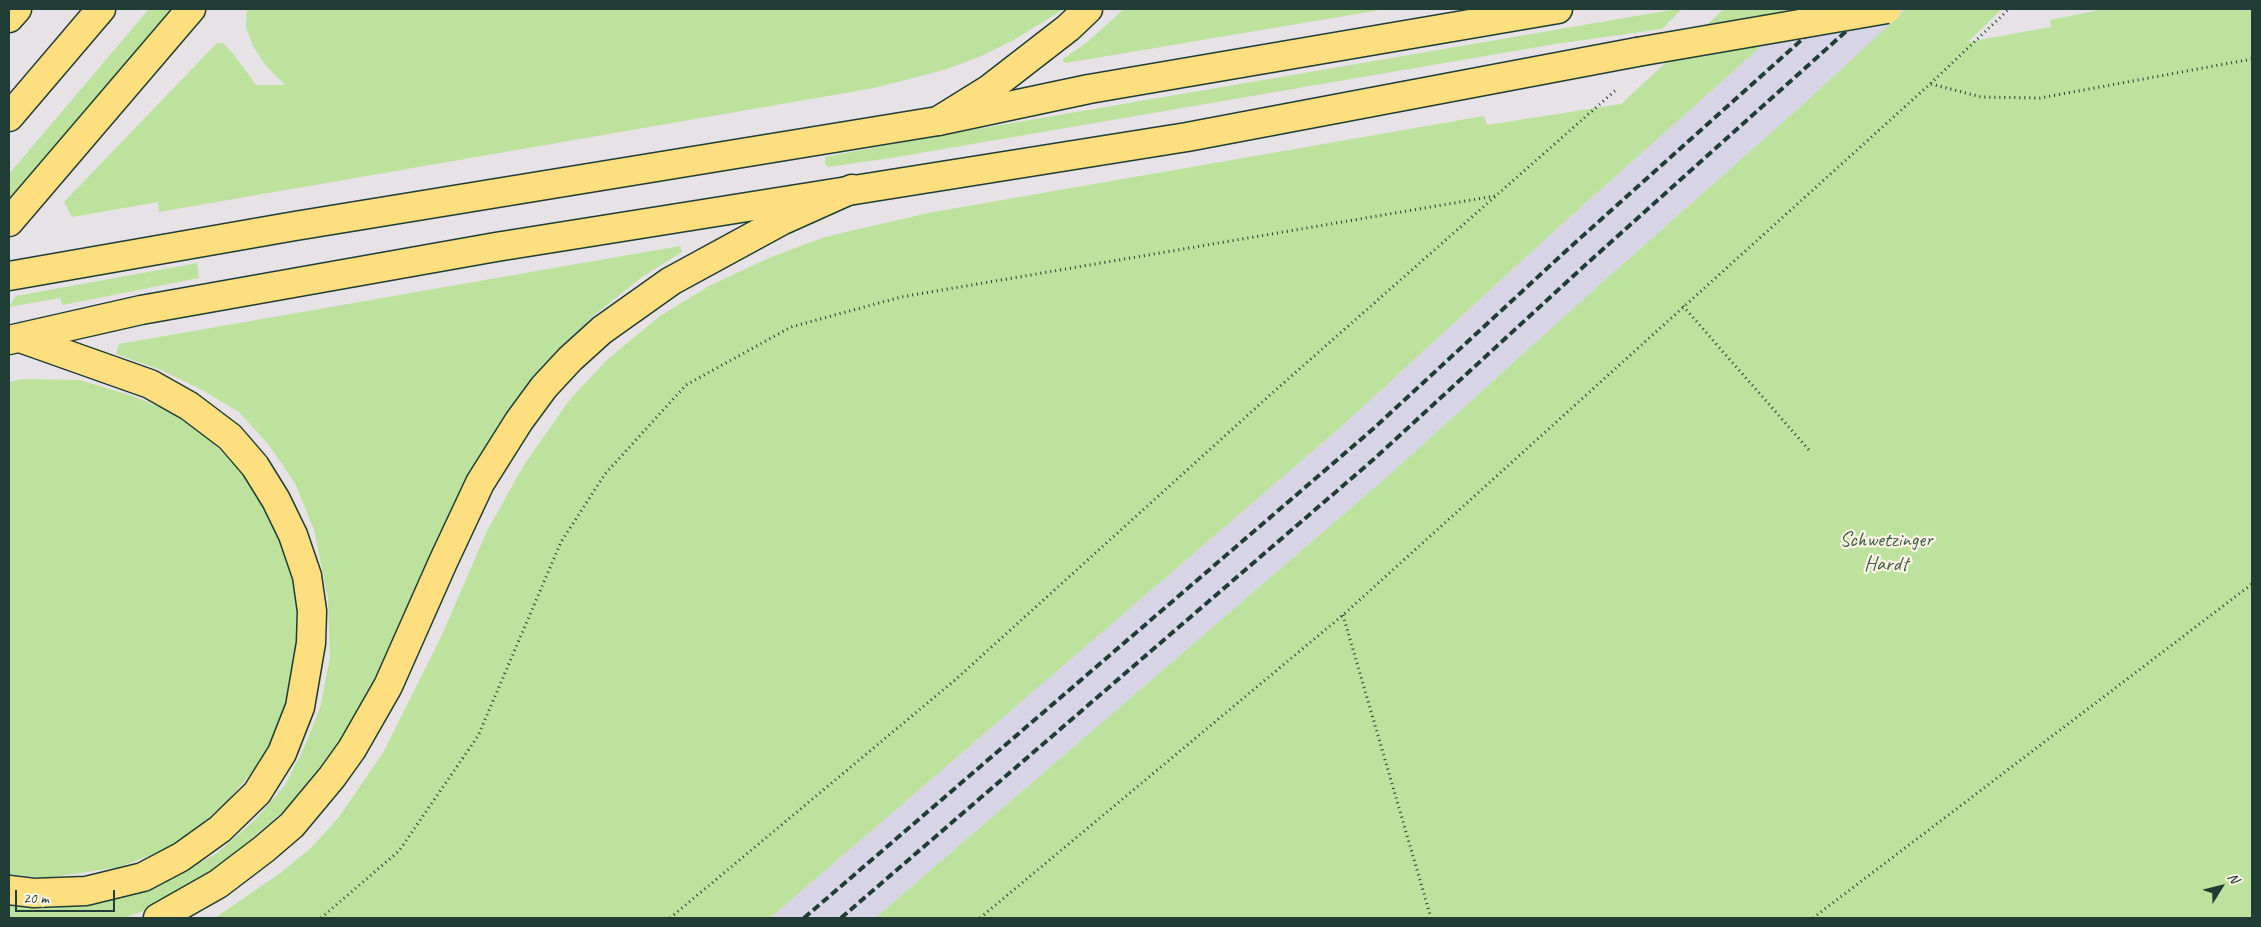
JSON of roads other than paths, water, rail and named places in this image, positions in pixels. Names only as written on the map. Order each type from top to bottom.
[{"type":"highway","points":[[9,18],[17,9]]},
{"type":"highway","points":[[9,117],[101,9]]},
{"type":"highway","points":[[9,222],[192,9]]},
{"type":"highway","points":[[938,121],[988,90],[1068,28],[1088,9]]},
{"type":"highway","points":[[20,274],[314,222],[938,121],[1089,89],[1558,9]]},
{"type":"highway","points":[[14,339],[141,310],[496,247],[1187,137],[1637,52],[1888,9]]},
{"type":"highway","points":[[158,918],[218,884],[264,849],[292,825],[332,778],[352,750],[388,686],[480,483],[519,421],[544,387],[570,359],[602,330],[671,281],[783,220],[852,189]]},
{"type":"highway","points":[[9,890],[34,893],[86,890],[143,877],[181,857],[220,829],[257,793],[282,753],[300,707],[311,643],[312,612],[307,576],[293,535],[266,483],[255,466],[230,437],[189,406],[150,384],[14,339]]},
{"type":"railway","points":[[804,918],[1373,429],[1567,250],[1836,9]]},
{"type":"railway","points":[[841,918],[1374,459],[1582,268],[1871,9]]},
{"type":"park label","name":"Schwetzinger Hardt","points":[[1886,552]]}]
